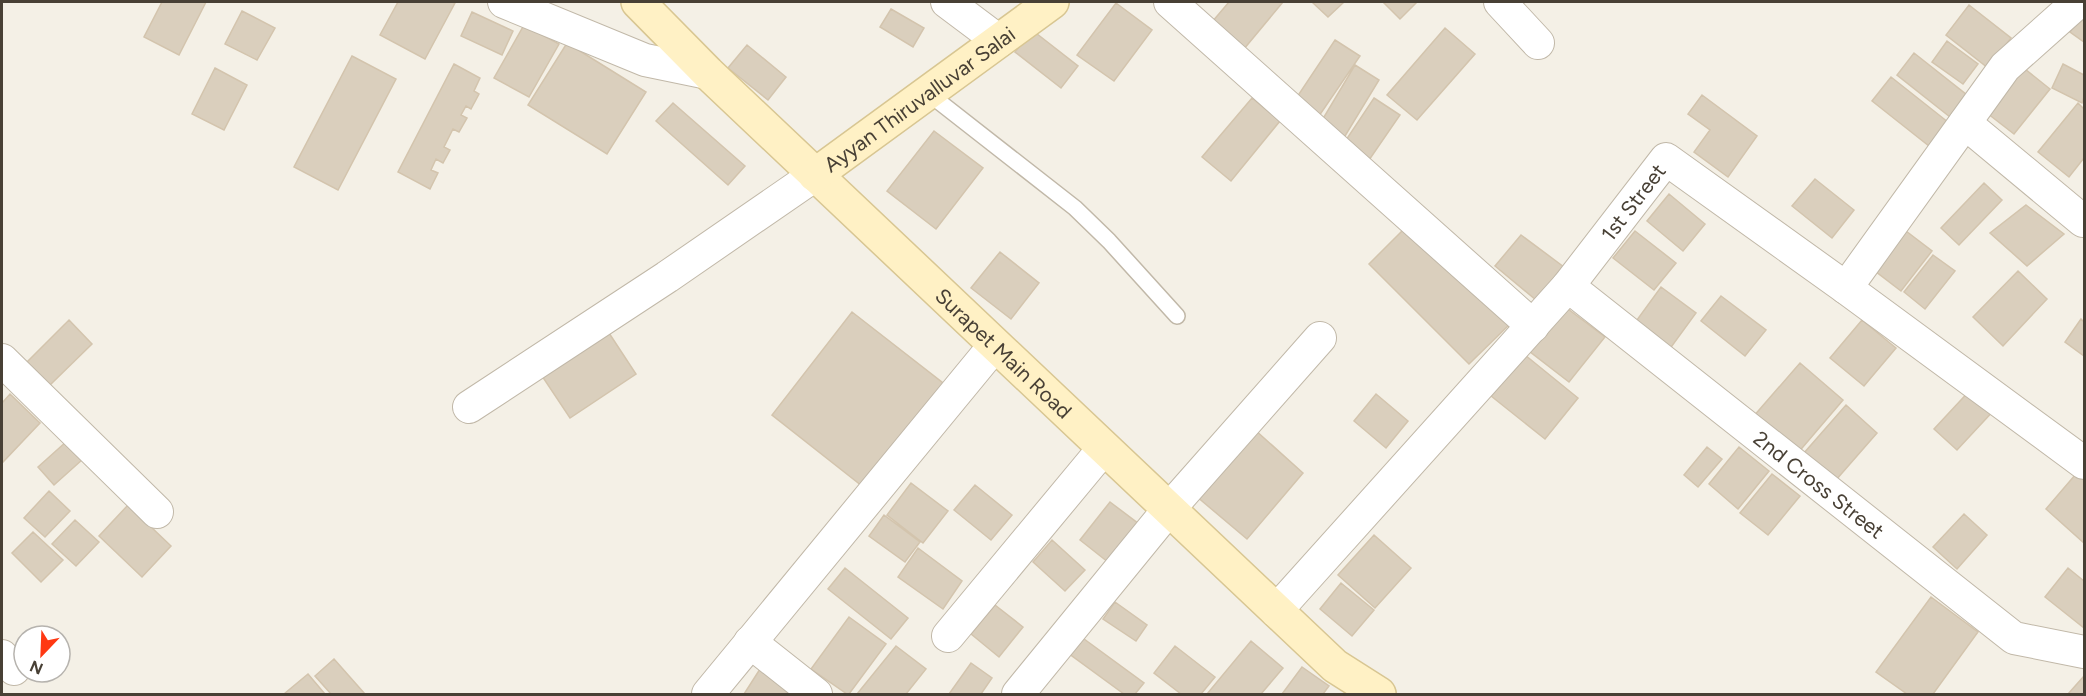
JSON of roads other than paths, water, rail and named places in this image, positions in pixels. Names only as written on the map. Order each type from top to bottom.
[{"type":"main road","name":"Surapet Main Road","points":[[638,2],[708,73],[1335,666],[1379,694]]},
{"type":"main road","name":"Ayyan Thiruvalluvar Salai","points":[[816,175],[1052,2]]},
{"type":"street","points":[[504,2],[645,60],[708,73]]},
{"type":"street","points":[[947,2],[999,41]]},
{"type":"street","points":[[1170,2],[1533,326]]},
{"type":"street","points":[[1500,2],[1538,43]]},
{"type":"street","points":[[2078,2],[2005,67],[1846,288],[2085,463]]},
{"type":"street","points":[[1965,123],[2083,221],[2085,218]]},
{"type":"street","name":"1st Street","points":[[1276,610],[1568,286],[1666,159],[1846,288]]},
{"type":"street","points":[[469,407],[667,278],[816,175]]},
{"type":"street","name":"2nd Cross Street","points":[[1568,286],[2014,638],[2085,652]]},
{"type":"street","points":[[1018,694],[1168,509],[1320,338]]},
{"type":"street","points":[[708,694],[995,345]]},
{"type":"street","points":[[2,360],[157,512]]},
{"type":"street","points":[[948,636],[1104,448]]},
{"type":"street","points":[[750,642],[816,694]]},
{"type":"lane","points":[[928,93],[1076,208],[1177,316]]}]
